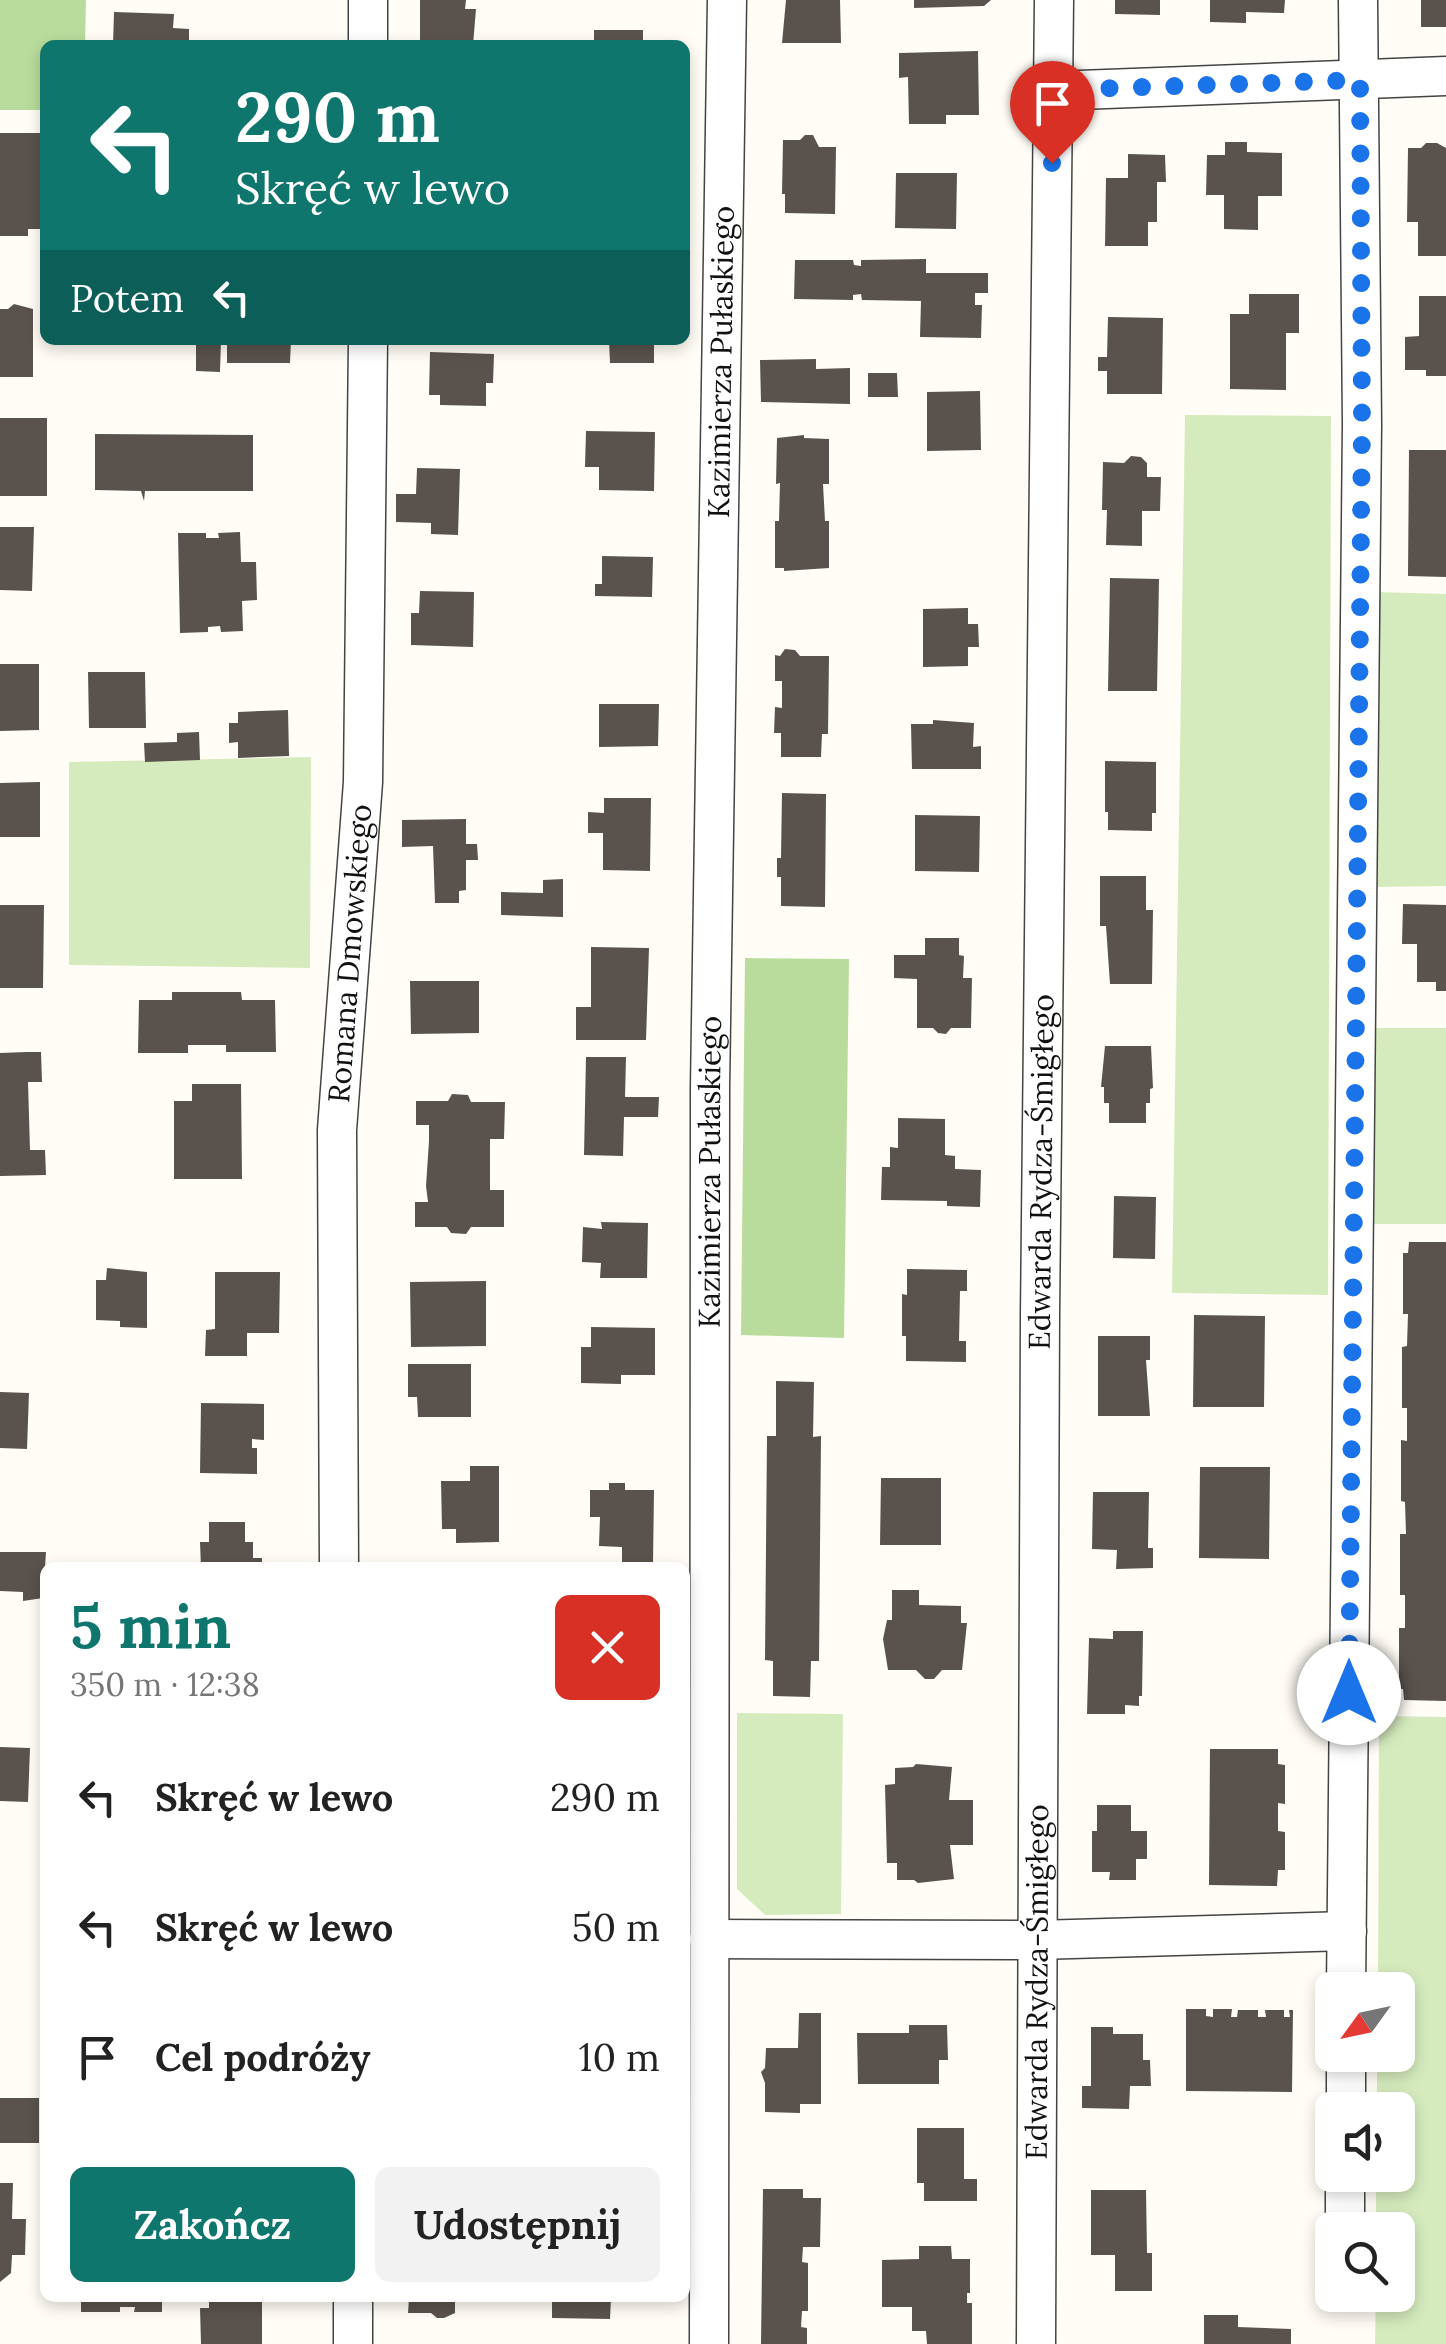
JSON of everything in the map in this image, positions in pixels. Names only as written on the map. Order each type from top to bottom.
[{"type":"street","points":[[368,0],[368,40]]},
{"type":"street","name":"Kazimierza Pułaskiego","points":[[709,2344],[710,1088],[727,0]]},
{"type":"street","name":"Edwarda Rydza-Śmigłego","points":[[1036,2344],[1040,1315],[1054,0]]},
{"type":"street","points":[[1346,1972],[1362,424],[1358,0]]},
{"type":"street","points":[[1053,90],[1446,76]]},
{"type":"street","name":"Romana Dmowskiego","points":[[338,1562],[337,1130],[363,782],[368,345]]},
{"type":"street","points":[[709,1939],[1037,1940],[1346,1931]]},
{"type":"street","points":[[353,2302],[353,2344]]},
{"type":"green space","points":[[0,0],[86,0],[85,40],[40,40],[40,110],[0,110]]},
{"type":"green space","points":[[1185,415],[1331,416],[1328,1295],[1172,1293]]},
{"type":"green space","points":[[1376,592],[1446,594],[1446,886],[1375,887]]},
{"type":"green space","points":[[311,757],[310,968],[69,965],[69,762]]},
{"type":"green space","points":[[745,958],[849,959],[844,1338],[741,1335]]},
{"type":"green space","points":[[1374,1028],[1446,1028],[1446,1224],[1373,1224]]},
{"type":"green space","points":[[737,1713],[843,1714],[841,1914],[765,1915],[737,1889]]},
{"type":"green space","points":[[1379,1716],[1446,1717],[1446,2344],[1375,2344],[1376,2312],[1415,2312],[1415,2212],[1376,2212],[1376,2192],[1415,2192],[1415,2092],[1377,2092],[1377,2072],[1415,2072],[1415,1972],[1378,1972]]},
{"type":"building","points":[[420,0],[466,0],[465,9],[476,9],[473,40],[420,40]]},
{"type":"building","points":[[786,0],[840,0],[841,43],[782,43]]},
{"type":"building","points":[[914,0],[991,0],[984,6],[914,8]]},
{"type":"building","points":[[1115,0],[1160,0],[1160,15],[1115,14]]},
{"type":"building","points":[[1210,0],[1285,0],[1284,13],[1246,12],[1246,23],[1210,22]]},
{"type":"building","points":[[1421,0],[1446,0],[1446,27],[1421,27]]},
{"type":"building","points":[[114,12],[174,14],[173,28],[189,29],[189,40],[113,40]]},
{"type":"building","points":[[594,30],[643,30],[643,40],[594,40]]},
{"type":"building","points":[[978,51],[979,115],[946,115],[946,124],[909,124],[908,77],[899,78],[899,53]]},
{"type":"building","points":[[0,133],[40,133],[40,229],[28,229],[28,236],[0,236]]},
{"type":"building","points":[[813,135],[819,147],[836,147],[835,214],[785,213],[783,140],[800,140]]},
{"type":"building","points":[[1225,142],[1247,142],[1247,152],[1282,153],[1282,196],[1258,196],[1258,230],[1224,229],[1224,195],[1206,195],[1207,155],[1225,155]]},
{"type":"building","points":[[1426,143],[1446,148],[1446,256],[1418,256],[1418,222],[1407,222],[1408,148],[1421,148]]},
{"type":"building","points":[[1128,154],[1165,155],[1166,182],[1157,182],[1157,222],[1148,222],[1148,246],[1105,246],[1106,178],[1128,178]]},
{"type":"building","points":[[896,173],[957,173],[956,229],[895,228]]},
{"type":"building","points":[[926,259],[926,273],[988,273],[988,293],[975,293],[975,305],[982,305],[981,338],[920,337],[921,301],[862,300],[861,294],[853,295],[853,300],[794,299],[795,260],[853,260],[854,265],[861,266],[861,260]]},
{"type":"building","points":[[1249,294],[1299,294],[1299,333],[1286,333],[1286,390],[1230,389],[1230,314],[1249,314]]},
{"type":"building","points":[[1419,296],[1446,296],[1446,376],[1426,376],[1426,370],[1405,370],[1405,337],[1419,336]]},
{"type":"building","points":[[14,304],[33,309],[33,377],[0,377],[0,309]]},
{"type":"building","points":[[1108,317],[1163,318],[1162,394],[1107,394],[1107,371],[1098,371],[1098,357],[1107,357]]},
{"type":"building","points":[[196,345],[221,345],[220,372],[196,371]]},
{"type":"building","points":[[227,345],[291,345],[290,363],[227,363]]},
{"type":"building","points":[[609,345],[654,345],[654,363],[610,363]]},
{"type":"building","points":[[430,352],[494,354],[493,383],[486,383],[486,406],[440,405],[440,395],[429,395]]},
{"type":"building","points":[[816,359],[816,369],[850,368],[850,404],[761,402],[760,360]]},
{"type":"building","points":[[868,373],[897,373],[898,397],[868,397]]},
{"type":"building","points":[[980,391],[981,450],[927,451],[927,392]]},
{"type":"building","points":[[0,418],[47,418],[47,496],[0,496]]},
{"type":"building","points":[[586,431],[655,432],[654,491],[599,490],[599,467],[585,467]]},
{"type":"building","points":[[95,434],[253,435],[253,491],[145,491],[144,501],[141,491],[95,490]]},
{"type":"building","points":[[804,435],[829,439],[829,484],[823,484],[825,521],[829,521],[829,568],[784,571],[775,568],[780,483],[776,484],[777,438]]},
{"type":"building","points":[[1409,450],[1446,450],[1446,577],[1408,576]]},
{"type":"building","points":[[1131,456],[1141,457],[1147,463],[1147,477],[1161,477],[1160,511],[1142,511],[1142,546],[1106,545],[1103,462],[1124,463]]},
{"type":"building","points":[[417,468],[460,469],[458,535],[431,534],[431,523],[396,522],[396,494],[416,494]]},
{"type":"building","points":[[0,527],[34,527],[32,591],[0,590]]},
{"type":"building","points":[[240,532],[241,562],[256,562],[257,600],[242,601],[243,631],[221,632],[220,626],[208,627],[208,632],[180,633],[178,533],[206,533],[206,538],[219,538],[218,533]]},
{"type":"building","points":[[602,556],[653,557],[652,597],[595,596],[595,584],[602,584]]},
{"type":"building","points":[[1110,578],[1159,579],[1157,691],[1108,691]]},
{"type":"building","points":[[420,591],[474,592],[473,647],[411,645],[411,613],[419,613]]},
{"type":"building","points":[[968,608],[968,624],[978,624],[979,647],[968,647],[968,666],[923,667],[923,609]]},
{"type":"building","points":[[785,649],[795,650],[800,656],[829,656],[828,734],[822,734],[821,757],[781,757],[781,733],[774,733],[775,707],[782,708],[782,681],[775,681],[775,655],[780,656]]},
{"type":"building","points":[[0,664],[39,664],[39,730],[0,731]]},
{"type":"building","points":[[88,672],[145,672],[146,728],[89,728]]},
{"type":"building","points":[[599,704],[659,704],[658,746],[599,747]]},
{"type":"building","points":[[288,710],[289,756],[238,758],[238,742],[229,743],[229,723],[238,723],[238,712]]},
{"type":"building","points":[[933,720],[974,723],[973,747],[981,746],[981,769],[912,769],[911,724],[933,724]]},
{"type":"building","points":[[199,732],[200,760],[145,762],[144,743],[177,742],[177,733]]},
{"type":"building","points":[[1105,761],[1156,762],[1152,831],[1108,830]]},
{"type":"building","points":[[40,782],[40,837],[0,837],[0,783]]},
{"type":"building","points":[[782,793],[826,794],[825,907],[781,906],[777,858],[781,858]]},
{"type":"building","points":[[604,798],[651,798],[650,871],[603,870],[603,833],[588,833],[588,812],[604,813]]},
{"type":"building","points":[[915,815],[980,816],[979,872],[915,871]]},
{"type":"building","points":[[466,819],[466,844],[477,844],[478,860],[466,860],[466,890],[459,891],[459,903],[435,903],[433,846],[402,847],[402,820]]},
{"type":"building","points":[[1100,876],[1146,876],[1146,910],[1153,910],[1152,984],[1110,984],[1106,926],[1100,926]]},
{"type":"building","points":[[563,879],[563,917],[501,915],[501,892],[543,893],[543,880]]},
{"type":"building","points":[[1403,904],[1446,905],[1446,991],[1436,991],[1436,982],[1417,982],[1417,944],[1402,944]]},
{"type":"building","points":[[0,905],[44,905],[43,988],[0,988]]},
{"type":"building","points":[[925,938],[959,938],[959,955],[964,956],[963,978],[972,978],[971,1028],[951,1028],[946,1034],[933,1028],[917,1028],[917,979],[894,978],[894,955],[925,955]]},
{"type":"building","points":[[591,947],[649,948],[646,1040],[576,1040],[576,1007],[591,1007]]},
{"type":"building","points":[[410,981],[479,981],[479,1033],[411,1034]]},
{"type":"building","points":[[172,992],[241,992],[242,1000],[275,1000],[276,1052],[226,1052],[226,1045],[188,1045],[188,1053],[138,1053],[139,1000],[172,1000]]},
{"type":"building","points":[[1105,1046],[1151,1046],[1153,1088],[1150,1103],[1146,1103],[1146,1123],[1109,1123],[1109,1103],[1104,1103],[1101,1087]]},
{"type":"building","points":[[41,1052],[42,1082],[28,1082],[30,1150],[45,1150],[46,1175],[0,1176],[0,1053]]},
{"type":"building","points":[[586,1057],[626,1057],[625,1097],[659,1097],[658,1117],[624,1117],[623,1156],[584,1155]]},
{"type":"building","points":[[192,1084],[241,1084],[242,1179],[174,1179],[174,1101],[192,1101]]},
{"type":"building","points":[[452,1094],[468,1095],[471,1102],[505,1102],[504,1139],[490,1139],[490,1190],[504,1190],[504,1227],[471,1227],[466,1234],[451,1233],[447,1227],[415,1227],[415,1202],[428,1202],[429,1141],[429,1125],[416,1125],[416,1101],[448,1101]]},
{"type":"building","points":[[898,1118],[945,1119],[945,1155],[955,1156],[955,1169],[981,1170],[980,1207],[947,1206],[947,1201],[881,1200],[882,1167],[890,1167],[890,1147],[898,1148]]},
{"type":"building","points":[[1114,1196],[1156,1197],[1155,1259],[1113,1258]]},
{"type":"building","points":[[601,1222],[648,1223],[647,1278],[600,1278],[601,1263],[582,1262],[583,1227],[602,1229]]},
{"type":"building","points":[[1409,1242],[1446,1242],[1446,1701],[1404,1700],[1403,1689],[1399,1689],[1399,1628],[1405,1628],[1405,1595],[1400,1595],[1400,1534],[1406,1534],[1405,1502],[1401,1501],[1401,1440],[1407,1441],[1407,1408],[1402,1408],[1402,1347],[1407,1346],[1408,1314],[1403,1314],[1403,1253],[1408,1253]]},
{"type":"building","points":[[107,1268],[147,1272],[147,1328],[120,1327],[120,1321],[96,1320],[96,1280],[106,1280]]},
{"type":"building","points":[[907,1269],[967,1270],[967,1291],[960,1291],[959,1341],[966,1341],[966,1362],[906,1361],[902,1294],[907,1295]]},
{"type":"building","points":[[215,1272],[280,1272],[279,1333],[247,1333],[247,1356],[205,1356],[206,1330],[215,1329]]},
{"type":"building","points":[[486,1281],[486,1346],[411,1347],[410,1282]]},
{"type":"building","points":[[1194,1315],[1265,1316],[1264,1407],[1193,1407]]},
{"type":"building","points":[[591,1327],[655,1328],[655,1375],[621,1375],[621,1384],[581,1383],[581,1347],[591,1347]]},
{"type":"building","points":[[1098,1336],[1150,1336],[1150,1360],[1146,1360],[1150,1416],[1098,1416]]},
{"type":"building","points":[[408,1364],[471,1364],[471,1417],[418,1417],[417,1397],[408,1397]]},
{"type":"building","points":[[776,1381],[814,1382],[813,1437],[821,1436],[819,1661],[811,1661],[810,1697],[773,1696],[773,1661],[765,1660],[767,1436],[776,1436]]},
{"type":"building","points":[[0,1392],[29,1393],[27,1449],[0,1448]]},
{"type":"building","points":[[201,1403],[264,1404],[264,1440],[252,1439],[252,1448],[257,1448],[257,1474],[200,1473]]},
{"type":"building","points":[[470,1466],[499,1466],[499,1542],[456,1543],[456,1529],[442,1529],[441,1481],[470,1481]]},
{"type":"building","points":[[1200,1467],[1270,1467],[1269,1559],[1199,1558]]},
{"type":"building","points":[[881,1478],[941,1478],[941,1545],[880,1545]]},
{"type":"building","points":[[609,1483],[625,1483],[625,1490],[654,1490],[653,1562],[622,1562],[622,1547],[599,1546],[600,1517],[590,1517],[590,1490],[609,1490]]},
{"type":"building","points":[[1093,1492],[1149,1492],[1148,1548],[1153,1548],[1153,1568],[1116,1569],[1117,1550],[1092,1549]]},
{"type":"building","points":[[209,1522],[245,1522],[245,1542],[253,1542],[253,1558],[262,1558],[262,1562],[201,1562],[200,1542],[209,1542]]},
{"type":"building","points":[[0,1552],[46,1552],[45,1562],[40,1562],[40,1598],[23,1601],[23,1592],[0,1591]]},
{"type":"building","points":[[892,1590],[919,1590],[919,1605],[961,1606],[961,1623],[967,1623],[962,1670],[942,1670],[934,1679],[925,1679],[916,1670],[888,1670],[883,1639],[887,1620],[892,1620]]},
{"type":"building","points":[[1113,1631],[1143,1631],[1139,1706],[1125,1705],[1125,1714],[1087,1714],[1089,1638],[1113,1639]]},
{"type":"building","points":[[0,1747],[30,1748],[28,1802],[0,1801]]},
{"type":"building","points":[[1210,1749],[1278,1749],[1278,1764],[1285,1765],[1285,1804],[1278,1803],[1278,1831],[1285,1832],[1285,1870],[1278,1870],[1277,1886],[1209,1885]]},
{"type":"building","points":[[916,1764],[952,1767],[949,1800],[973,1800],[973,1845],[950,1845],[954,1879],[918,1883],[897,1880],[897,1863],[887,1863],[885,1785],[895,1784],[895,1768]]},
{"type":"building","points":[[1097,1805],[1131,1805],[1131,1831],[1147,1831],[1147,1859],[1136,1859],[1136,1880],[1109,1880],[1110,1872],[1092,1872],[1092,1831],[1097,1831]]},
{"type":"building","points":[[1186,2009],[1206,2009],[1206,2016],[1213,2017],[1213,2009],[1232,2009],[1231,2017],[1237,2017],[1238,2010],[1258,2010],[1258,2017],[1266,2017],[1265,2010],[1284,2010],[1284,2017],[1290,2017],[1289,2010],[1293,2010],[1292,2092],[1186,2091]]},
{"type":"building","points":[[799,2013],[821,2013],[821,2104],[800,2104],[800,2113],[765,2112],[761,2072],[765,2068],[766,2048],[798,2048]]},
{"type":"building","points":[[909,2025],[947,2025],[948,2060],[939,2060],[939,2084],[858,2084],[857,2033],[909,2033]]},
{"type":"building","points":[[1091,2027],[1113,2027],[1113,2034],[1143,2034],[1143,2060],[1150,2060],[1151,2086],[1130,2086],[1129,2109],[1082,2108],[1082,2086],[1091,2086]]},
{"type":"building","points":[[0,2098],[39,2098],[39,2143],[0,2143]]},
{"type":"building","points":[[917,2128],[964,2128],[964,2179],[977,2179],[977,2201],[924,2201],[924,2183],[917,2183]]},
{"type":"building","points":[[0,2183],[13,2183],[12,2219],[26,2219],[25,2255],[12,2255],[11,2273],[0,2282]]},
{"type":"building","points":[[763,2189],[803,2189],[803,2198],[821,2198],[820,2247],[803,2247],[802,2262],[808,2263],[808,2311],[802,2311],[801,2327],[807,2328],[807,2344],[761,2344]]},
{"type":"building","points":[[1091,2190],[1146,2190],[1152,2291],[1115,2291],[1115,2255],[1091,2255]]},
{"type":"building","points":[[919,2246],[951,2246],[952,2259],[970,2259],[967,2303],[972,2303],[972,2344],[927,2344],[926,2331],[912,2331],[912,2307],[882,2307],[882,2260],[919,2259]]},
{"type":"building","points":[[81,2302],[162,2302],[162,2312],[134,2312],[135,2307],[120,2307],[120,2312],[81,2312]]},
{"type":"building","points":[[209,2302],[262,2302],[262,2344],[201,2344],[200,2308],[209,2308]]},
{"type":"building","points":[[409,2302],[455,2302],[455,2313],[444,2318],[431,2313],[408,2313]]},
{"type":"building","points":[[552,2302],[611,2302],[610,2319],[552,2318]]},
{"type":"building","points":[[1204,2315],[1238,2315],[1238,2327],[1291,2329],[1291,2344],[1204,2344]]},
{"type":"route","points":[[1052,163],[1053,90],[1360,80],[1362,424],[1349,1693]]}]
